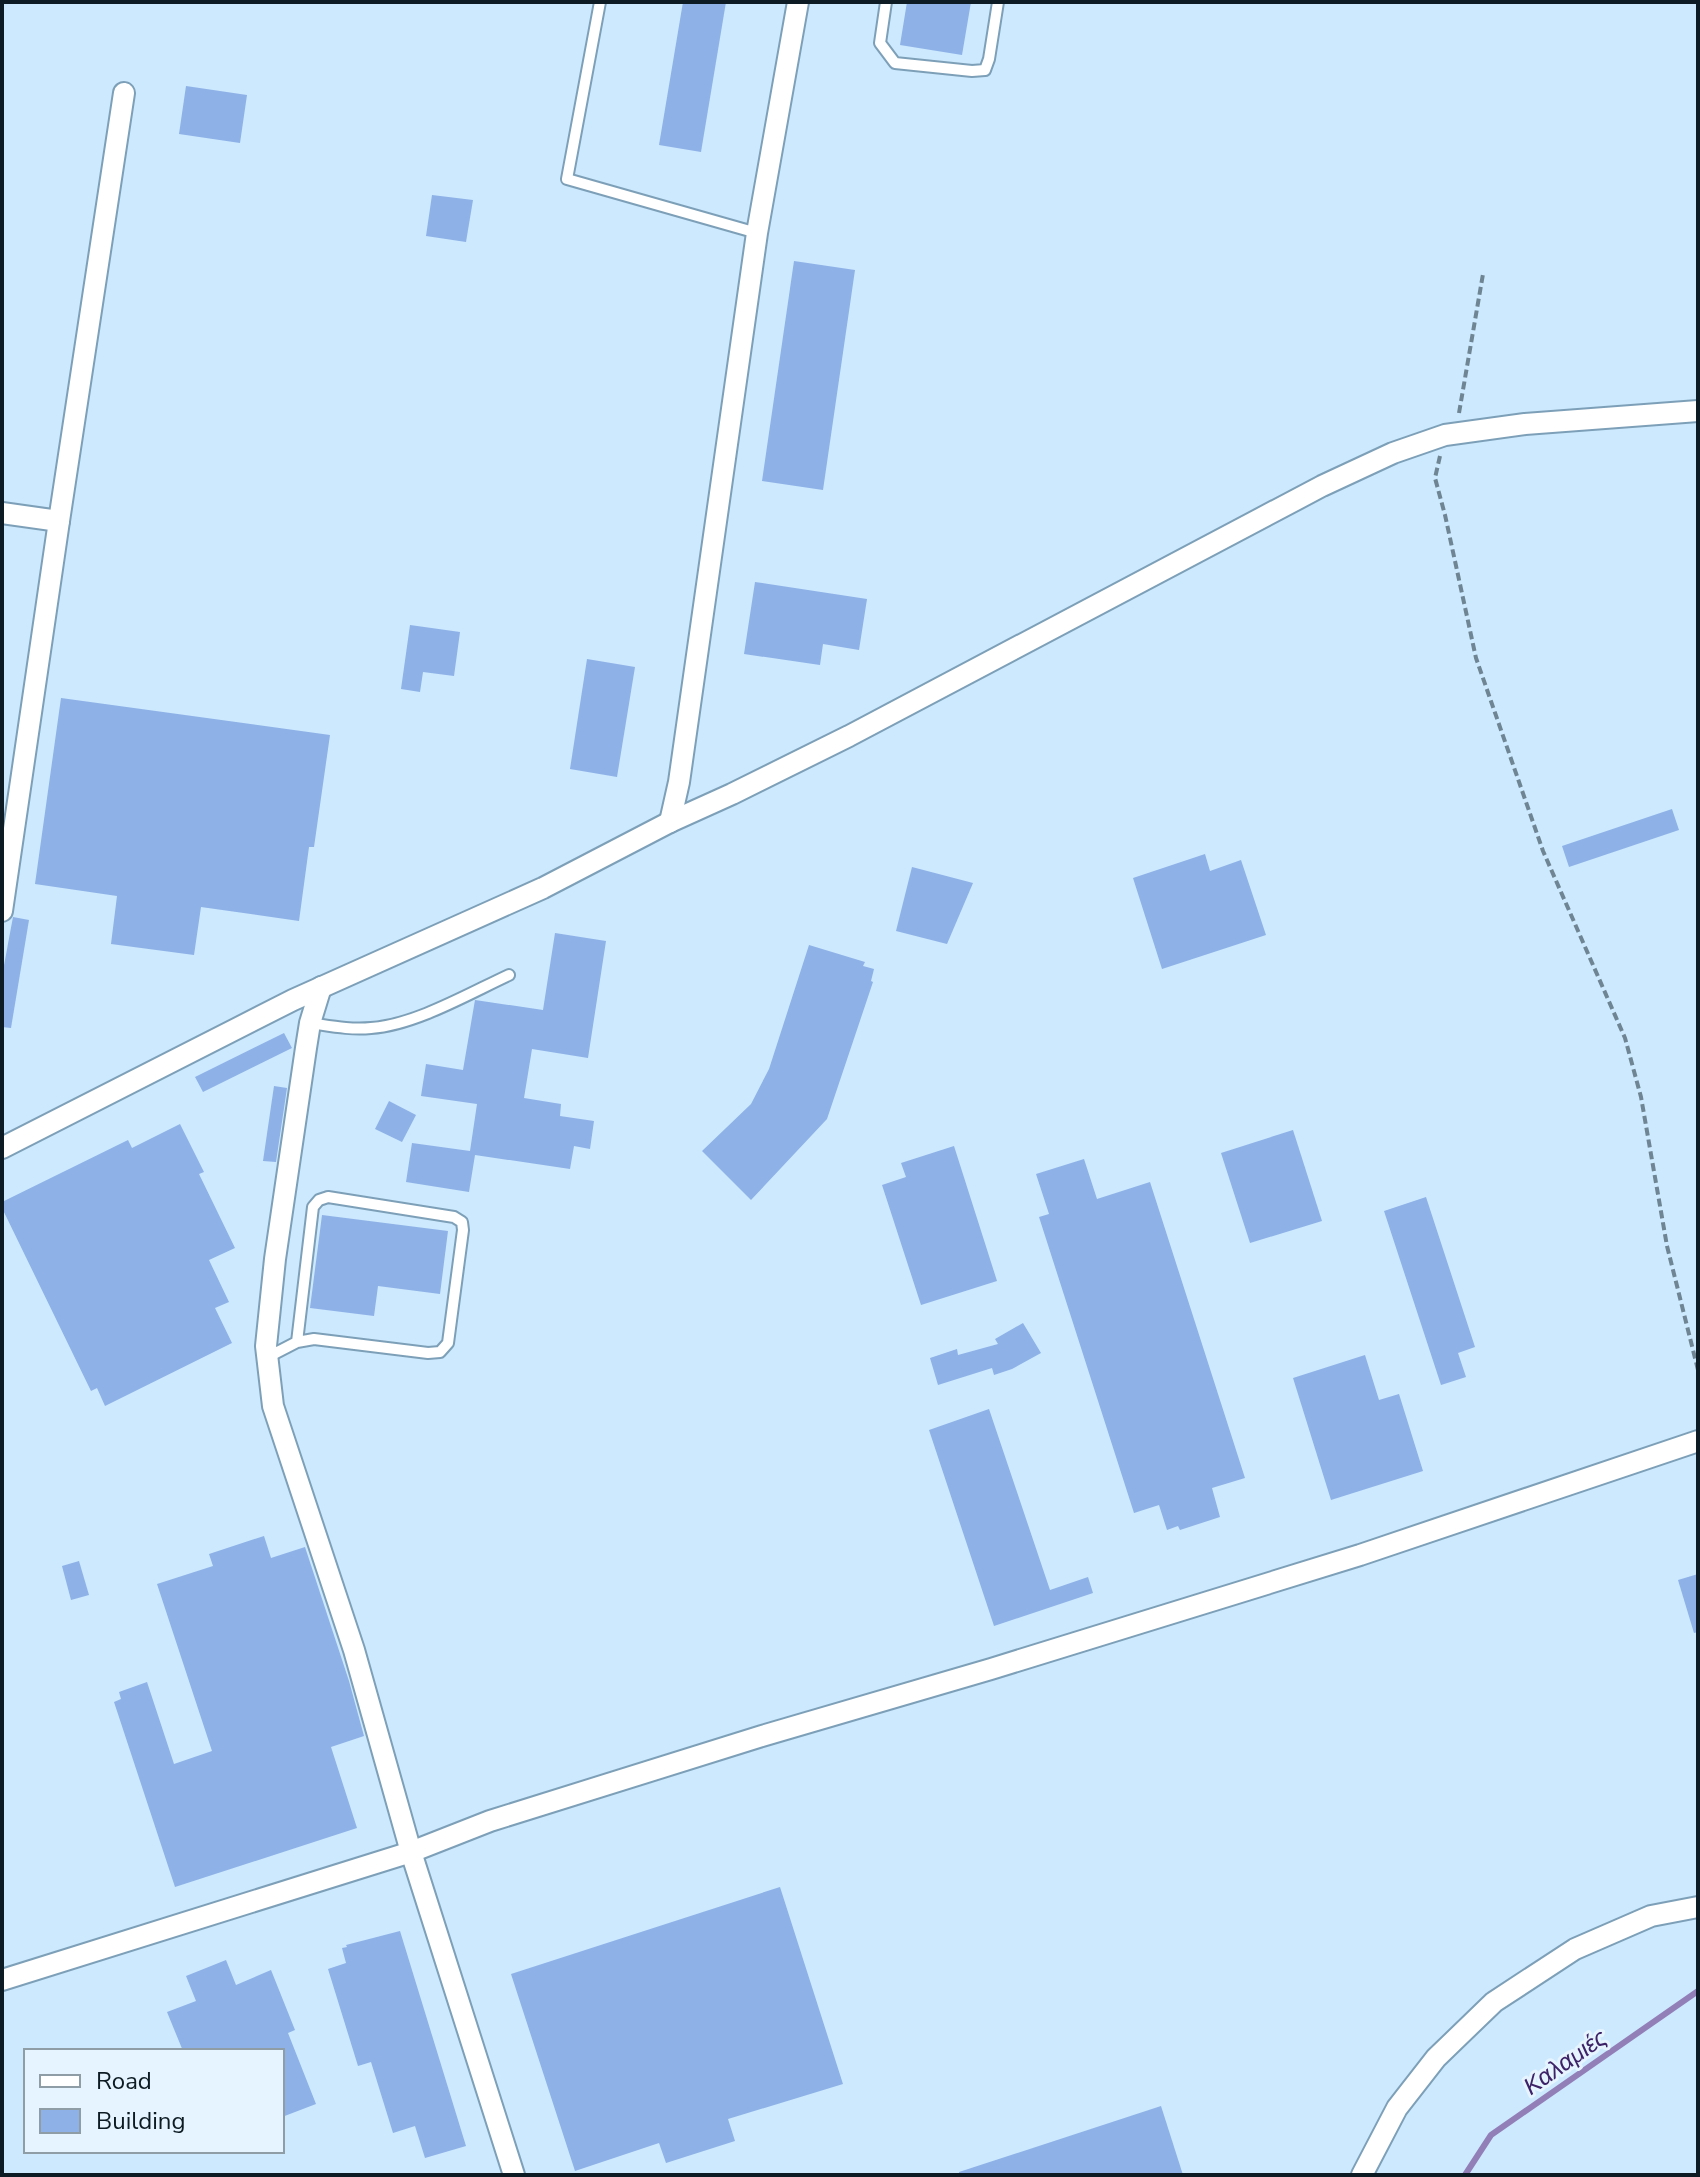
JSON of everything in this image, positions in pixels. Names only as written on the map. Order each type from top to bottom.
[{"type":"street","points":[[670,822],[679,782],[757,233],[798,2]]},
{"type":"street","points":[[2,911],[124,93]]},
{"type":"street","points":[[2,1148],[321,987],[543,888],[670,822],[849,736],[1322,486],[1393,453],[1445,435],[1525,424],[1698,411]]},
{"type":"street","points":[[2,513],[59,521]]},
{"type":"street","points":[[321,987],[310,1023],[275,1259],[266,1358],[273,1406],[354,1650],[411,1852],[514,2175]]},
{"type":"street","points":[[2,1980],[411,1852],[490,1821],[1360,1555],[1698,1441]]},
{"type":"street","points":[[1362,2175],[1397,2108],[1436,2058],[1494,2002],[1575,1949],[1651,1916],[1698,1907]]},
{"type":"lane","points":[[600,2],[567,179],[757,233]]},
{"type":"lane","points":[[886,2],[880,43],[895,63],[972,71],[985,70],[998,2]]},
{"type":"lane","points":[[310,1023],[345,1029],[374,1028],[404,1022],[509,975]]},
{"type":"lane","points":[[266,1358],[297,1342],[314,1339],[440,1352],[448,1343],[462,1222],[454,1217],[328,1197],[319,1200],[313,1207],[297,1342]]},
{"type":"path","points":[[1483,274],[1457,422],[1445,435],[1435,478],[1476,658],[1543,851],[1625,1038],[1641,1097],[1667,1246],[1698,1370]]},
{"type":"building","points":[[683,2],[726,2],[701,152],[659,145]]},
{"type":"building","points":[[907,2],[971,2],[962,55],[900,45]]},
{"type":"building","points":[[186,86],[247,95],[240,143],[179,134]]},
{"type":"building","points":[[432,195],[473,200],[466,242],[426,236]]},
{"type":"building","points":[[794,261],[855,270],[823,490],[762,481]]},
{"type":"building","points":[[755,582],[867,599],[859,650],[823,644],[820,665],[744,654]]},
{"type":"building","points":[[410,625],[460,632],[454,676],[423,672],[420,692],[401,689]]},
{"type":"building","points":[[587,659],[635,667],[617,777],[570,769]]},
{"type":"building","points":[[61,698],[330,735],[314,847],[309,847],[299,921],[201,907],[194,955],[111,944],[117,896],[35,884]]},
{"type":"building","points":[[1672,809],[1679,830],[1569,867],[1562,846]]},
{"type":"building","points":[[1205,854],[1210,871],[1241,860],[1266,935],[1162,969],[1133,878]]},
{"type":"building","points":[[912,867],[973,883],[947,944],[896,931]]},
{"type":"building","points":[[13,917],[29,920],[11,1028],[2,1027],[2,976]]},
{"type":"building","points":[[555,933],[606,941],[588,1058],[532,1049],[524,1098],[561,1104],[560,1116],[594,1121],[590,1149],[574,1146],[570,1169],[475,1155],[469,1192],[406,1182],[412,1143],[470,1151],[477,1104],[421,1096],[426,1064],[463,1070],[475,1000],[543,1010]]},
{"type":"building","points":[[809,945],[865,962],[863,966],[874,969],[873,982],[827,1119],[751,1200],[702,1151],[751,1104],[769,1069]]},
{"type":"building","points":[[284,1033],[292,1048],[203,1092],[195,1077]]},
{"type":"building","points":[[274,1086],[287,1088],[276,1162],[263,1161]]},
{"type":"building","points":[[389,1101],[416,1115],[402,1142],[375,1129]]},
{"type":"building","points":[[180,1124],[204,1172],[199,1174],[235,1248],[209,1260],[229,1302],[215,1308],[232,1343],[105,1406],[97,1388],[91,1391],[2,1208],[2,1202],[128,1140],[132,1148]]},
{"type":"building","points":[[1293,1130],[1322,1221],[1250,1243],[1221,1153]]},
{"type":"building","points":[[954,1146],[997,1281],[921,1305],[882,1185],[906,1177],[901,1163]]},
{"type":"building","points":[[1084,1159],[1097,1199],[1150,1182],[1245,1478],[1212,1488],[1220,1517],[1180,1530],[1178,1526],[1167,1530],[1159,1505],[1134,1513],[1039,1217],[1049,1214],[1036,1174]]},
{"type":"building","points":[[1426,1197],[1475,1347],[1458,1353],[1466,1377],[1441,1385],[1384,1211]]},
{"type":"building","points":[[322,1215],[448,1231],[440,1294],[378,1286],[374,1316],[310,1308]]},
{"type":"building","points":[[1023,1323],[1041,1353],[994,1375],[992,1368],[938,1385],[930,1358],[957,1349],[958,1355],[998,1344],[995,1339]]},
{"type":"building","points":[[1365,1355],[1379,1400],[1399,1394],[1423,1471],[1331,1500],[1293,1378]]},
{"type":"building","points":[[989,1409],[1050,1590],[1088,1577],[1093,1593],[994,1626],[929,1430]]},
{"type":"building","points":[[264,1536],[271,1558],[305,1547],[349,1681],[364,1736],[331,1747],[357,1828],[175,1887],[114,1702],[121,1699],[119,1692],[147,1682],[174,1764],[212,1751],[157,1584],[213,1566],[209,1554]]},
{"type":"building","points":[[79,1561],[89,1595],[71,1600],[62,1566]]},
{"type":"building","points":[[1698,1574],[1698,1632],[1694,1633],[1678,1580]]},
{"type":"building","points":[[780,1887],[843,2084],[728,2119],[735,2141],[666,2163],[659,2143],[575,2171],[511,1974]]},
{"type":"building","points":[[400,1931],[466,2146],[425,2158],[415,2126],[393,2133],[371,2062],[358,2066],[328,1969],[346,1963],[342,1948],[346,1945]]},
{"type":"building","points":[[226,1960],[236,1985],[271,1970],[295,2030],[288,2033],[316,2104],[284,2116],[284,2049],[182,2049],[167,2012],[196,2001],[186,1976]]},
{"type":"building","points":[[1161,2106],[1183,2175],[959,2175],[959,2172]]},
{"type":"waterway","name":"Καλαμιές","points":[[1465,2175],[1491,2135],[1698,1991]]}]
